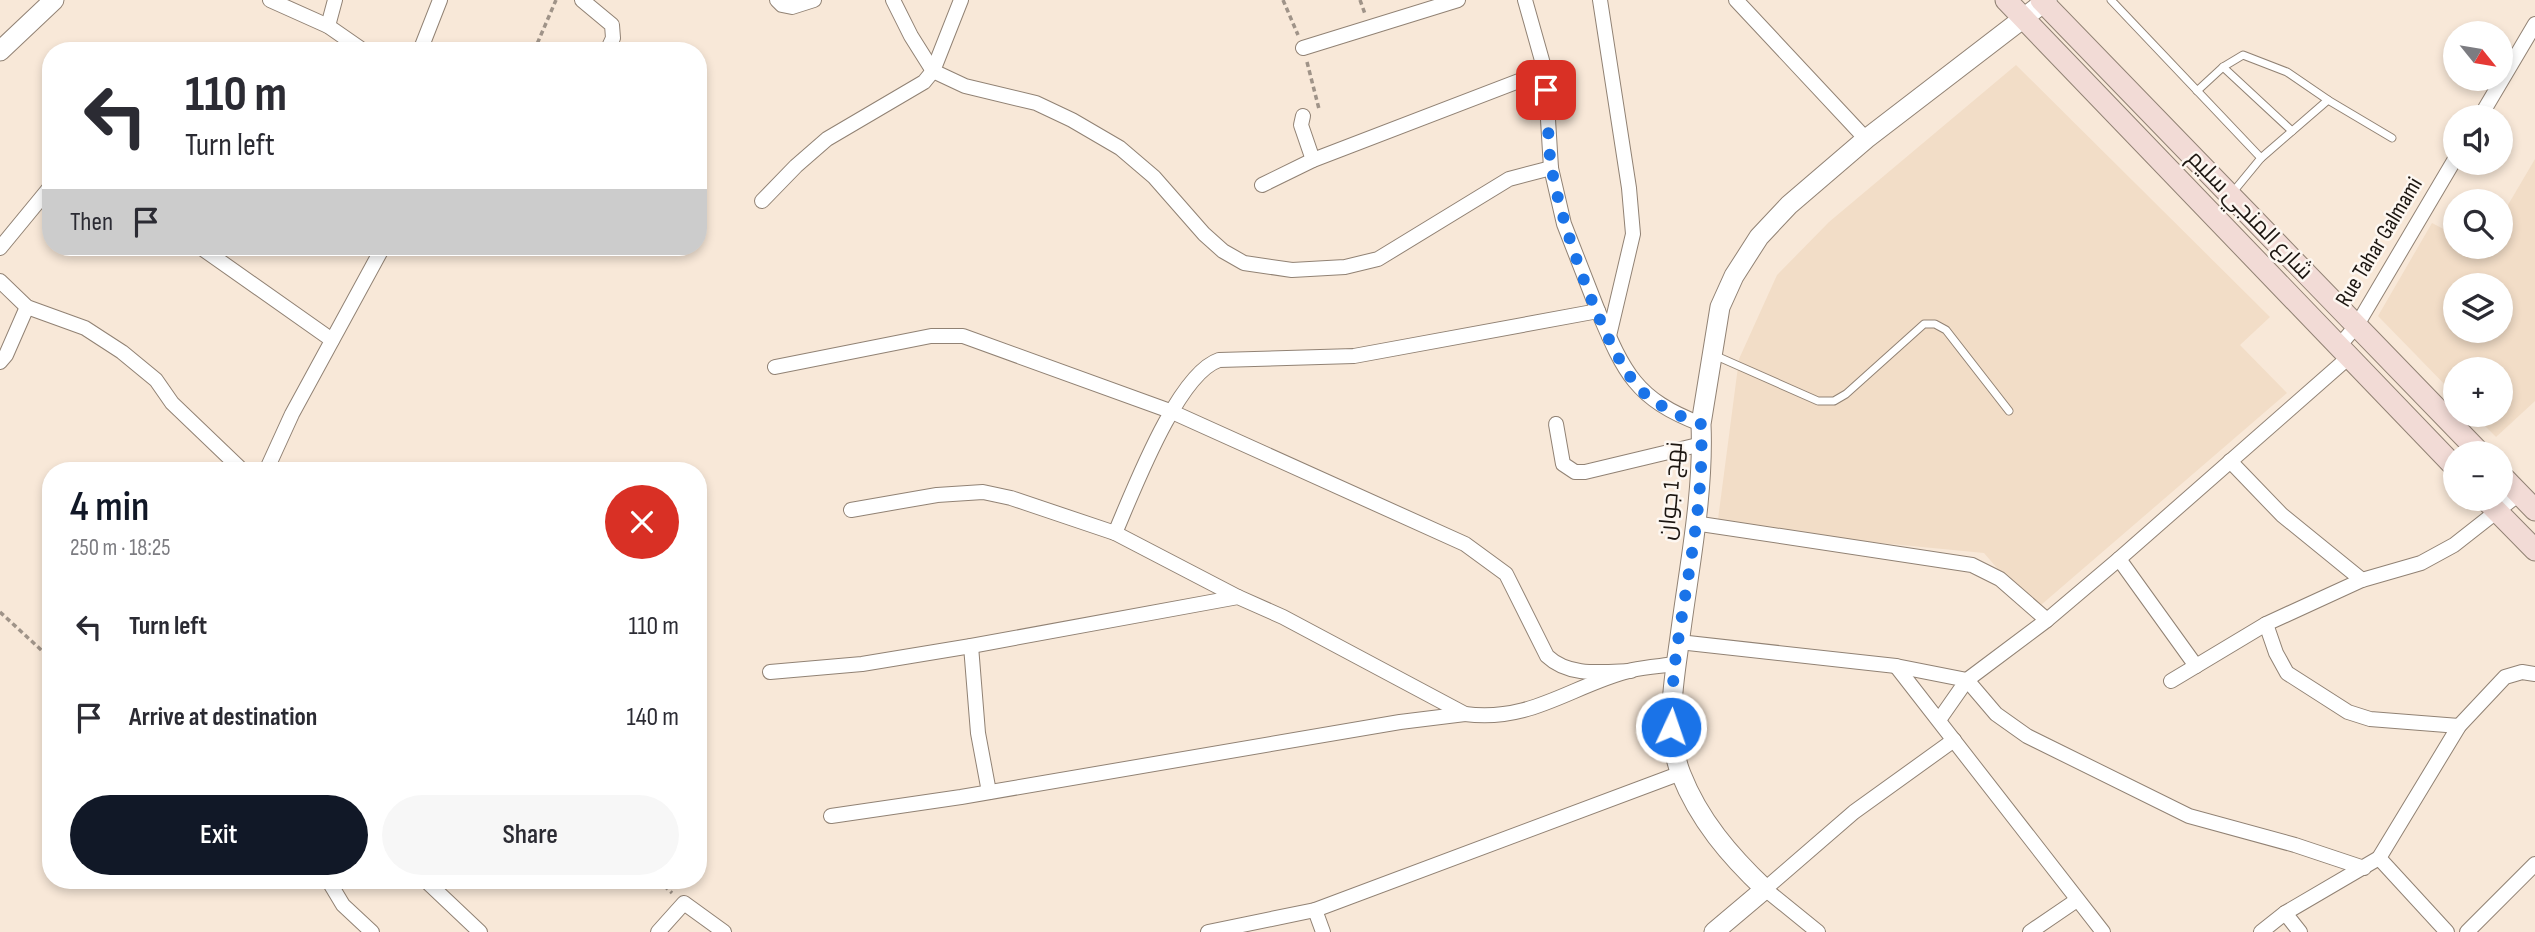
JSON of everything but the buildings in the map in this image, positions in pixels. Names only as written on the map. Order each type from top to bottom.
[{"type":"main road","name":"شارع المنجي سليم","points":[[2006,0],[2443,455]]},
{"type":"main road","name":"شارع المنجي سليم","points":[[2044,1],[2468,441]]},
{"type":"main road","points":[[2513,488],[2535,510]]},
{"type":"main road","points":[[2497,511],[2535,551]]},
{"type":"street","points":[[0,51],[54,0]]},
{"type":"street","points":[[270,0],[328,26],[351,42]]},
{"type":"street","points":[[328,26],[335,0]]},
{"type":"street","points":[[424,42],[440,0]]},
{"type":"street","points":[[582,0],[612,25],[611,42]]},
{"type":"street","points":[[777,0],[782,5],[792,7],[814,0]]},
{"type":"street","points":[[893,0],[933,71],[965,86],[1037,103],[1120,148],[1154,177],[1204,234],[1223,251],[1244,262],[1292,270],[1345,267],[1378,259],[1509,179],[1551,168]]},
{"type":"street","points":[[762,201],[827,139],[911,92],[933,71],[961,0]]},
{"type":"street","points":[[1303,48],[1458,0]]},
{"type":"street","points":[[1525,0],[1545,71],[1551,168],[1564,224],[1598,311],[1622,366],[1644,393],[1701,434]]},
{"type":"street","points":[[1600,0],[1629,188],[1633,234],[1609,336]]},
{"type":"street","points":[[1736,0],[1866,139]]},
{"type":"street","name":"نهج 1 جوان","points":[[1765,889],[1724,847],[1703,817],[1681,773],[1671,727],[1675,664],[1694,523],[1701,434],[1720,307],[1734,275],[1759,237],[1789,205],[1866,139],[2025,20],[2044,1]]},
{"type":"street","points":[[2487,105],[2535,24]]},
{"type":"street","points":[[1262,185],[1313,160],[1545,71]]},
{"type":"street","points":[[1303,116],[1301,125],[1313,160]]},
{"type":"street","name":"Rue Tahar Galmami","points":[[1940,720],[1967,680],[2047,620],[2119,559],[2230,461],[2344,352],[2357,325],[2446,175]]},
{"type":"street","points":[[0,248],[42,197]]},
{"type":"street","points":[[213,256],[332,340]]},
{"type":"street","points":[[270,462],[277,443],[378,256]]},
{"type":"street","points":[[0,281],[27,307],[85,328],[122,352],[156,380],[173,403],[234,462]]},
{"type":"street","points":[[0,362],[6,355],[27,307]]},
{"type":"street","points":[[1115,533],[1170,411],[1205,367],[1219,359],[1354,356],[1598,311]]},
{"type":"street","points":[[775,367],[931,336],[963,336],[1170,411],[1465,544],[1494,563],[1515,587],[1547,656],[1561,667],[1597,672],[1631,671],[1675,664]]},
{"type":"street","points":[[1556,424],[1563,464],[1575,472],[1585,472],[1701,434]]},
{"type":"street","points":[[2230,461],[2283,515],[2362,580]]},
{"type":"street","points":[[851,510],[937,495],[983,492],[1011,498],[1115,533],[1238,597],[1283,617],[1465,713]]},
{"type":"street","points":[[2513,496],[2519,494]]},
{"type":"street","points":[[2171,681],[2266,624],[2362,580],[2421,563],[2454,545],[2485,511]]},
{"type":"street","points":[[1694,523],[1972,565],[2000,579],[2047,620]]},
{"type":"street","points":[[2119,559],[2196,666]]},
{"type":"street","points":[[770,672],[862,664],[1238,597]]},
{"type":"street","points":[[2266,624],[2276,653],[2287,673],[2348,712],[2370,719],[2459,726]]},
{"type":"street","points":[[1679,642],[1896,666],[1967,680],[1996,713],[2027,736],[2189,816],[2295,845],[2364,868]]},
{"type":"street","points":[[971,646],[978,733],[989,792]]},
{"type":"street","points":[[1896,666],[2103,932]]},
{"type":"street","points":[[831,816],[1400,722],[1465,713],[1489,717],[1518,713],[1631,671]]},
{"type":"street","points":[[2261,932],[2285,913],[2379,858],[2459,726],[2505,677],[2522,671],[2535,674]]},
{"type":"street","points":[[1714,932],[1854,812],[1954,740]]},
{"type":"street","points":[[1208,932],[1315,910],[1681,773]]},
{"type":"street","points":[[2379,858],[2447,932]]},
{"type":"street","points":[[2467,932],[2535,864]]},
{"type":"street","points":[[333,889],[343,905],[372,932]]},
{"type":"street","points":[[435,889],[480,932]]},
{"type":"street","points":[[1765,889],[1818,932]]},
{"type":"street","points":[[2030,932],[2077,900]]},
{"type":"street","points":[[658,932],[684,903],[723,932]]},
{"type":"street","points":[[1315,910],[1322,932]]},
{"type":"street","points":[[2285,913],[2300,932]]},
{"type":"lane","points":[[2111,0],[2261,158]]},
{"type":"lane","points":[[2197,91],[2223,67],[2243,55],[2269,63],[2298,79],[2392,138]]},
{"type":"lane","points":[[2223,67],[2292,131]]},
{"type":"lane","points":[[2230,195],[2261,158],[2328,100]]},
{"type":"lane","points":[[1713,354],[1818,401],[1834,401],[1846,394],[1924,324],[1935,324],[1946,330],[2009,411]]},
{"type":"path","points":[[538,42],[556,0]]},
{"type":"path","points":[[1283,0],[1303,48],[1320,111],[1303,116]]},
{"type":"path","points":[[0,612],[42,651]]},
{"type":"shaded area","points":[[2016,65],[2270,317],[2240,345],[2287,393],[2034,611],[1984,553],[1717,527],[1739,359],[1777,275],[1829,222]]},
{"type":"shaded area","points":[[2535,159],[2535,401],[2513,421],[2513,357],[2443,357],[2443,383],[2378,316],[2432,223],[2443,229],[2443,259],[2513,259],[2513,196]]},
{"type":"shaded area","points":[[2486,427],[2507,427],[2496,437]]},
{"type":"route","points":[[1546,90],[1551,168],[1564,224],[1622,366],[1644,393],[1679,416],[1701,424],[1702,444],[1675,664],[1671,727]]}]
